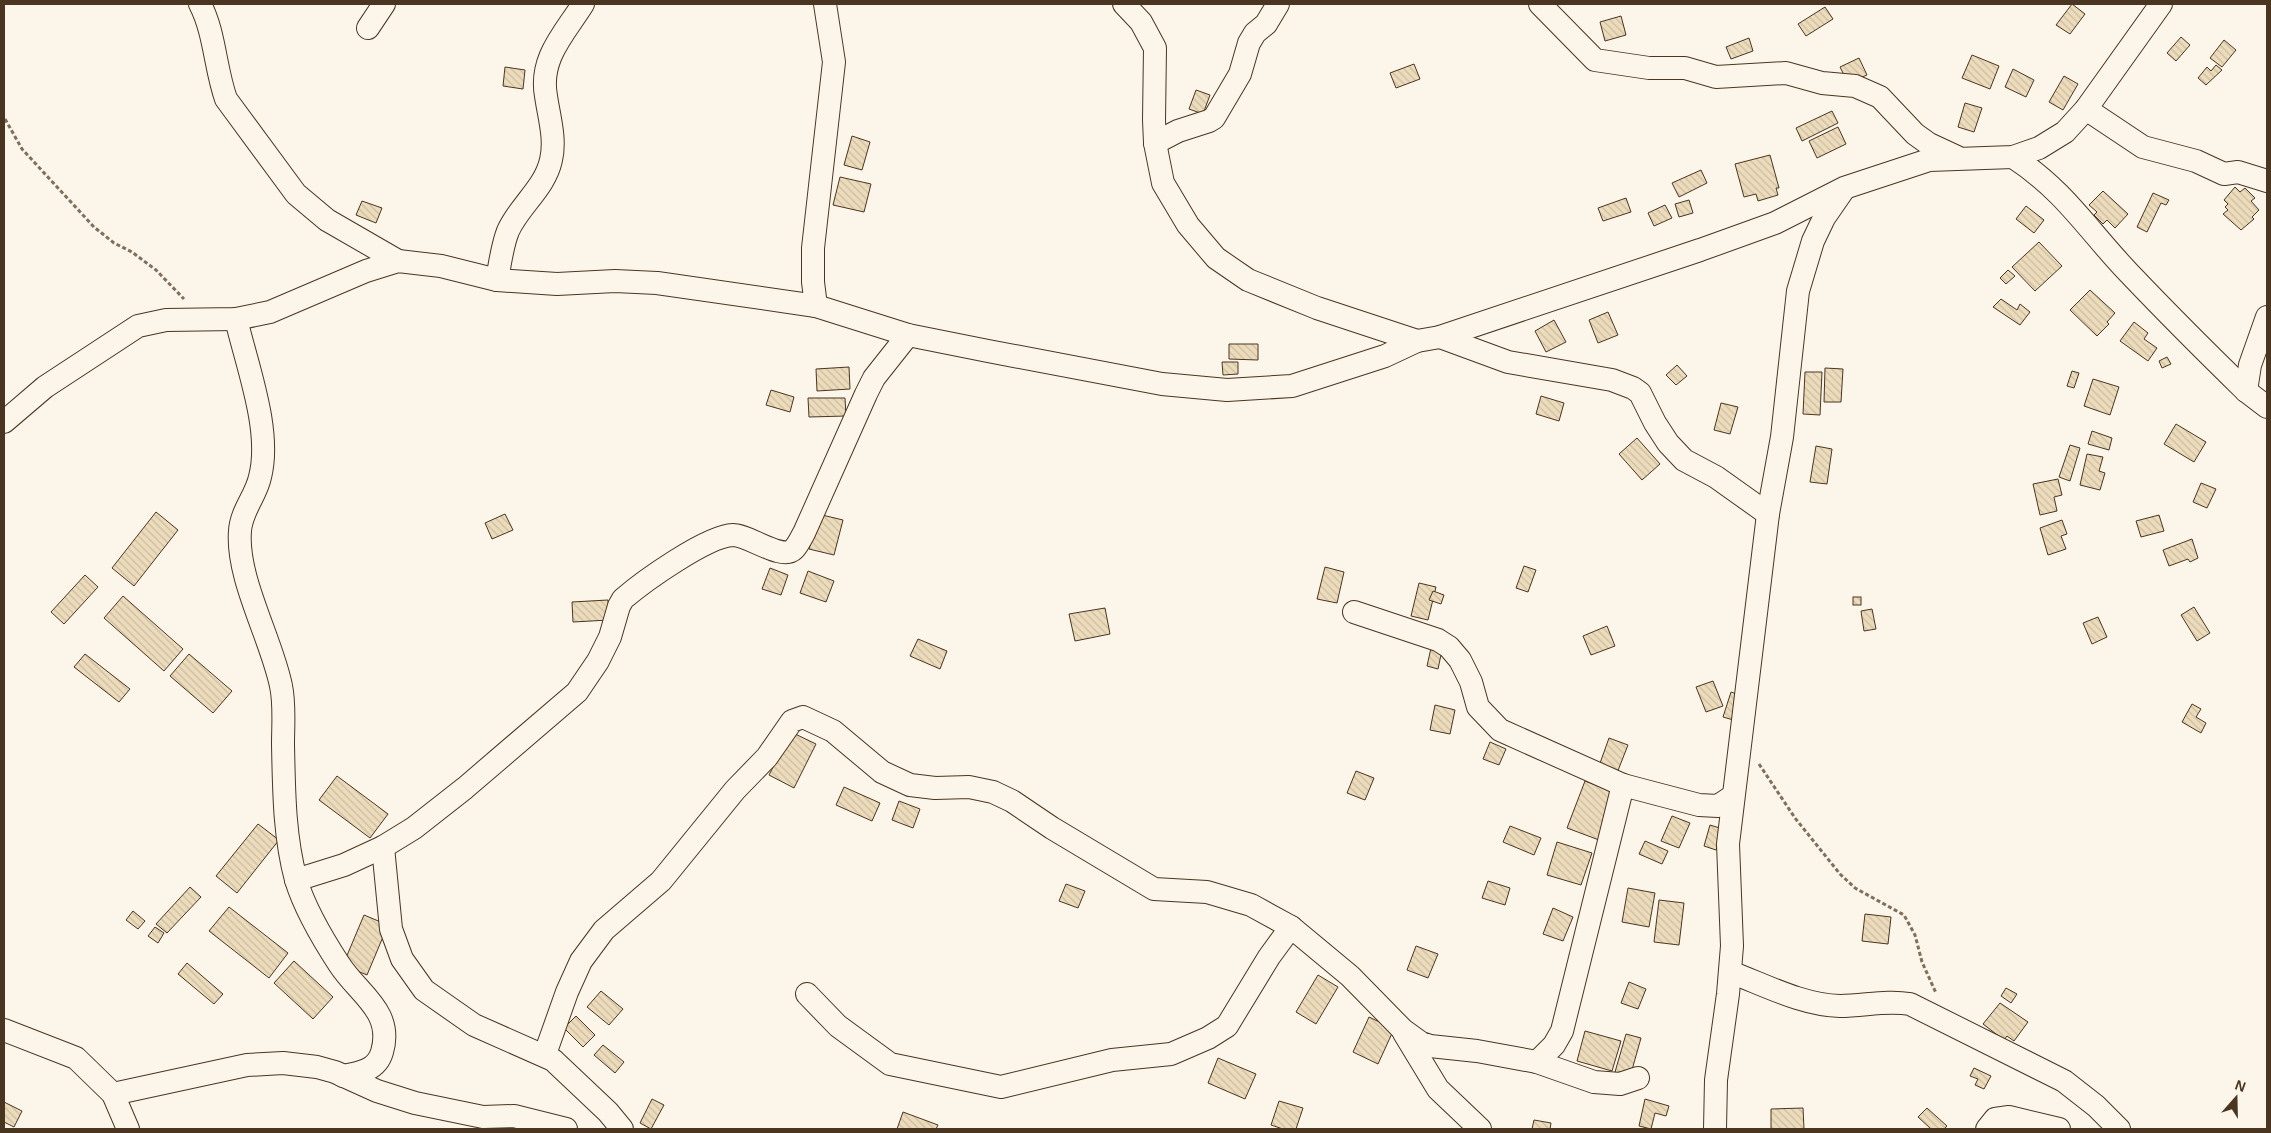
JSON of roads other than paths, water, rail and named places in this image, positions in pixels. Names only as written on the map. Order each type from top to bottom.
[{"type":"street","points":[[200,4],[209,27],[220,83],[226,99],[296,194],[327,220],[398,262]]},
{"type":"street","points":[[368,28],[384,4]]},
{"type":"street","points":[[497,280],[508,232],[525,202],[542,183],[551,159],[551,123],[544,84],[552,50],[583,4]]},
{"type":"street","points":[[816,306],[813,282],[813,248],[834,62],[831,27],[825,4]]},
{"type":"street","points":[[1124,4],[1141,22],[1155,48],[1155,143],[1163,183],[1188,225],[1216,258],[1257,284],[1317,308],[1417,341]]},
{"type":"street","points":[[1155,143],[1172,134],[1209,122],[1214,118],[1240,74],[1250,42],[1255,33],[1266,24],[1278,4]]},
{"type":"street","points":[[1540,4],[1595,60],[1649,68],[1686,68],[1716,77],[1755,73],[1786,74],[1822,84],[1855,86],[1880,97],[1915,134],[1928,144],[1959,158]]},
{"type":"street","points":[[4,422],[52,382],[138,326],[166,320],[236,320],[270,312],[366,271],[398,262],[441,266],[497,280],[557,284],[615,281],[657,283],[816,306],[908,334],[1105,375],[1162,384],[1227,390],[1292,386],[1385,356],[1417,341],[1440,337],[1719,243],[1775,223],[1844,188],[1928,160],[2013,157],[2039,148],[2064,132],[2086,110],[2161,4]]},
{"type":"street","points":[[2086,110],[2143,147],[2196,161],[2224,174],[2238,172],[2267,181]]},
{"type":"street","points":[[2013,157],[2033,170],[2076,210],[2128,271],[2246,391],[2267,407]]},
{"type":"street","points":[[1715,1129],[1716,1080],[1732,946],[1728,844],[1768,514],[1782,437],[1798,291],[1813,241],[1824,218],[1844,188]]},
{"type":"street","points":[[2246,391],[2250,366],[2267,317]]},
{"type":"street","points":[[236,320],[264,442],[260,477],[246,509],[240,531],[248,582],[282,688],[286,827],[296,880],[305,904],[340,966],[372,1003],[382,1020],[386,1033],[381,1056],[375,1066],[362,1073],[343,1076]]},
{"type":"street","points":[[296,880],[344,865],[383,847],[441,808],[577,692],[598,661],[610,637],[619,606],[624,599],[672,563],[691,552],[731,535],[741,536],[778,552],[787,553],[793,551],[804,533],[874,378],[908,334]]},
{"type":"street","points":[[1440,337],[1508,362],[1612,380],[1634,388],[1640,393],[1655,423],[1668,443],[1684,460],[1716,477],[1768,514]]},
{"type":"street","points":[[1354,612],[1438,640],[1449,647],[1460,660],[1471,682],[1478,707],[1500,730],[1623,785],[1699,805],[1718,806],[1733,796]]},
{"type":"street","points":[[544,1054],[567,992],[581,961],[604,930],[661,881],[735,790],[767,757],[792,722],[798,718],[814,721],[833,731],[882,772],[910,786],[935,788],[969,787],[993,792],[1012,801],[1052,828],[1154,889],[1224,895],[1251,905],[1291,926],[1350,976],[1403,1030],[1413,1038],[1430,1046],[1477,1051],[1537,1062],[1594,1082],[1620,1084],[1638,1078]]},
{"type":"street","points":[[1537,1062],[1554,1045],[1562,1031],[1623,785]]},
{"type":"street","points":[[383,847],[391,929],[402,959],[424,990],[474,1025],[544,1054],[559,1065],[608,1112],[622,1129]]},
{"type":"street","points":[[807,994],[838,1026],[890,1064],[1001,1087],[1112,1060],[1171,1054],[1218,1033],[1227,1026],[1291,926]]},
{"type":"street","points":[[1730,972],[1804,1000],[1840,1006],[1896,1002],[1910,1004],[2064,1081],[2096,1106],[2119,1129]]},
{"type":"street","points":[[4,1030],[76,1058],[113,1094],[128,1129]]},
{"type":"street","points":[[1403,1030],[1438,1089],[1480,1129]]},
{"type":"street","points":[[113,1094],[247,1064],[283,1063],[308,1066],[343,1076],[377,1091],[415,1103],[484,1117],[514,1116],[566,1129]]},
{"type":"street","points":[[1987,1129],[1995,1119],[2008,1117],[2059,1129]]}]
